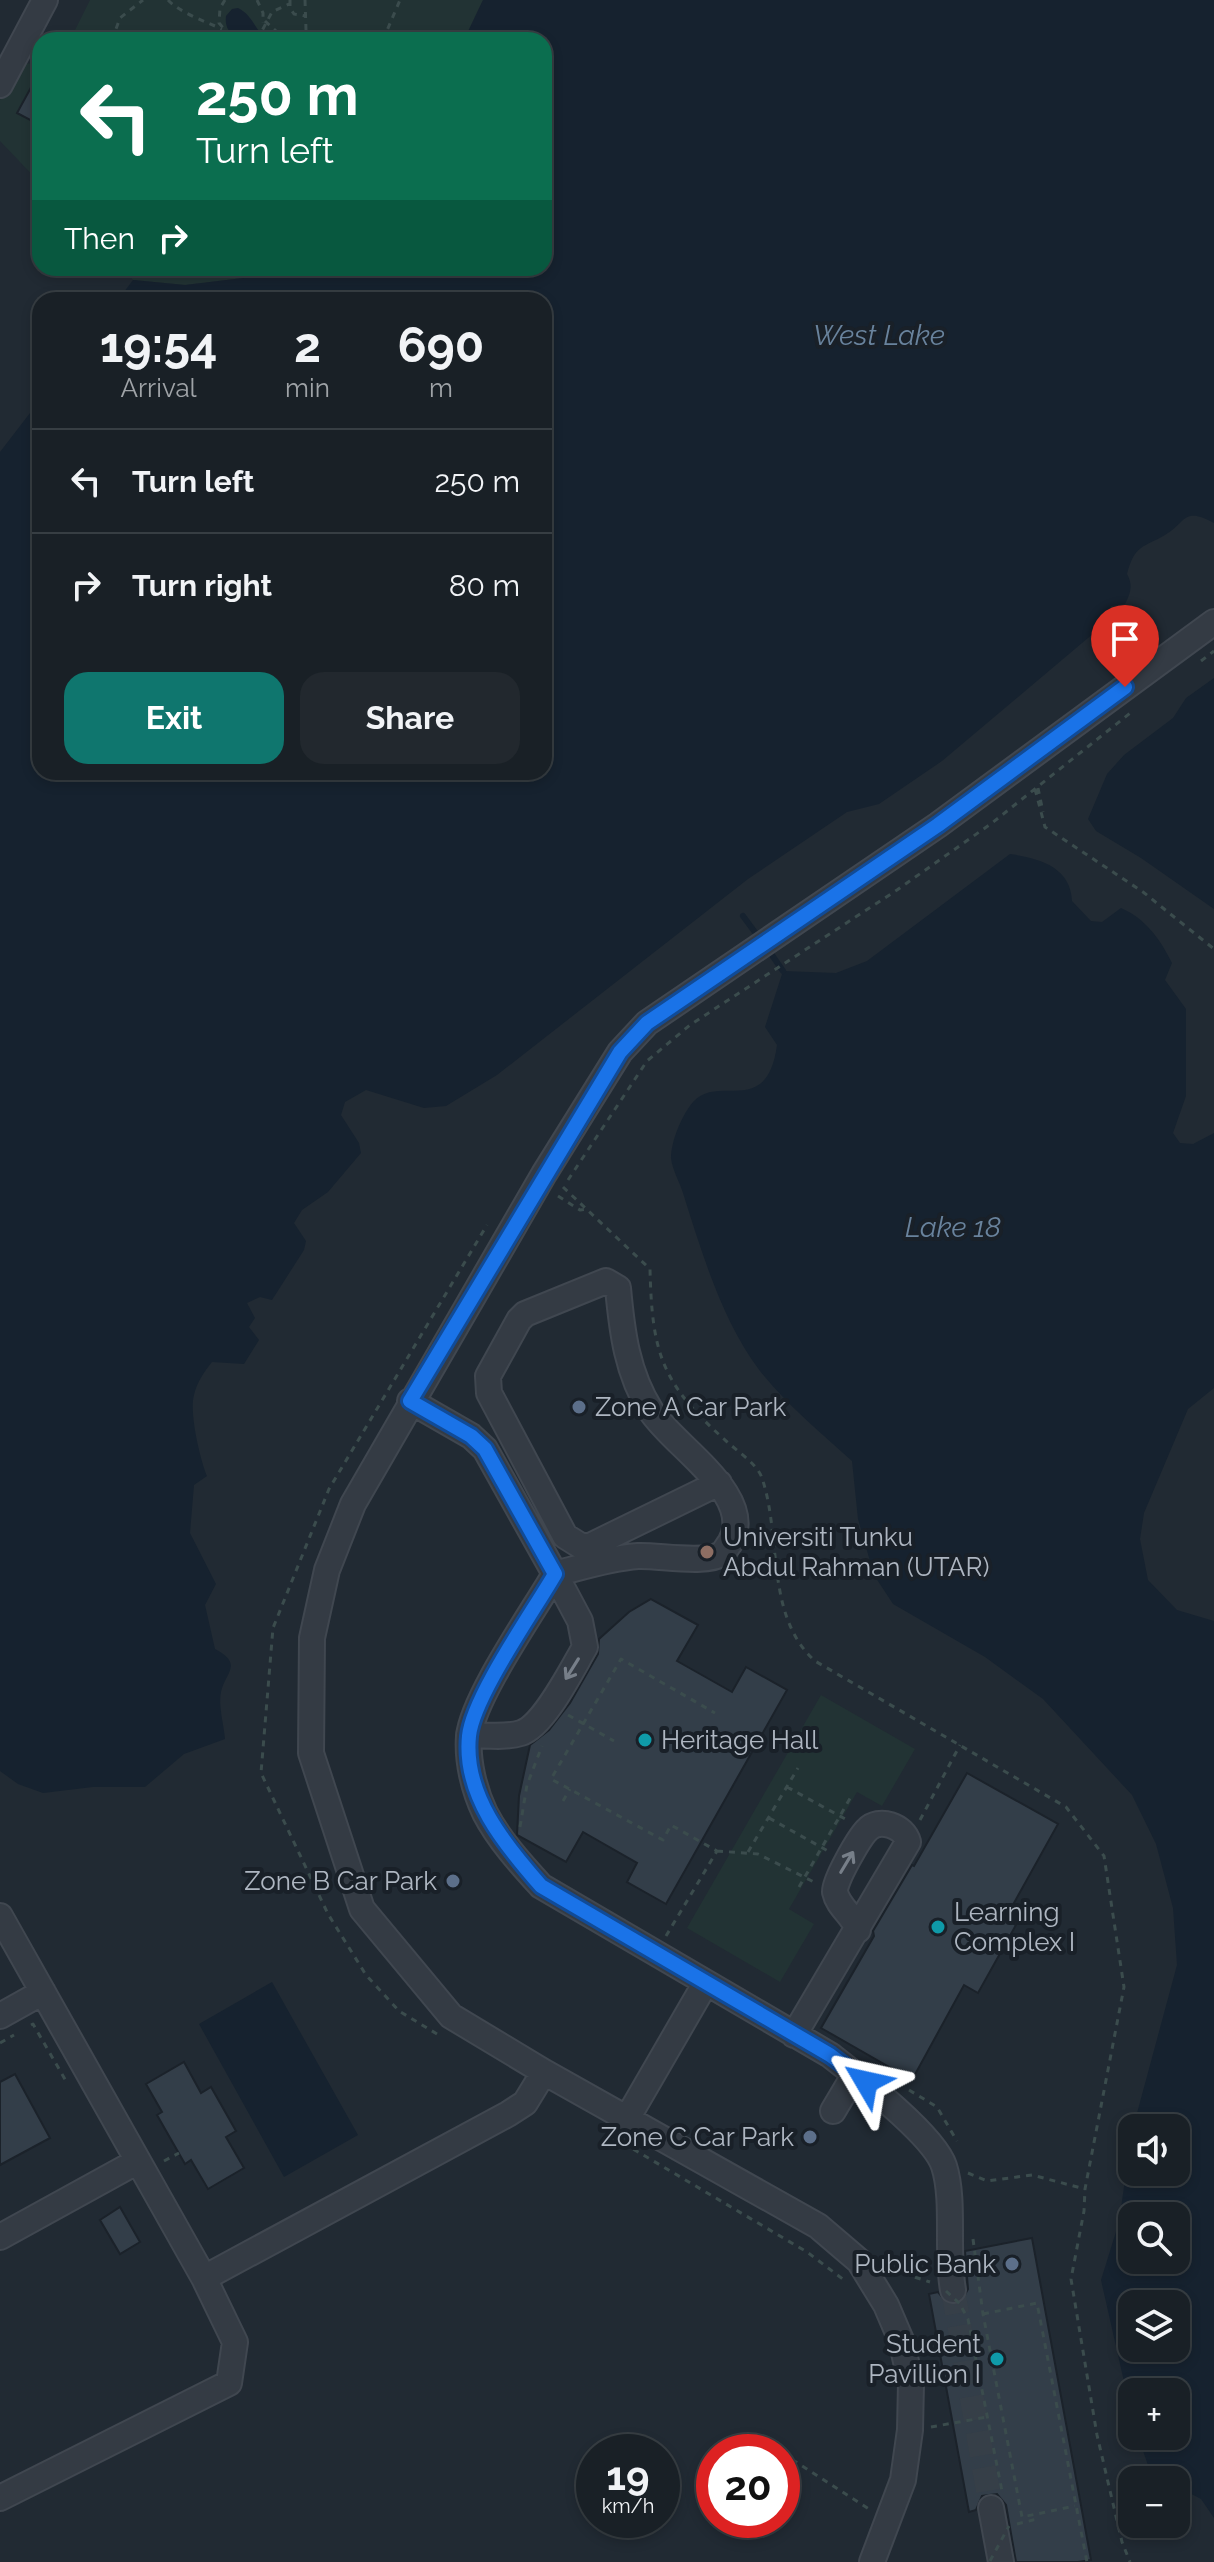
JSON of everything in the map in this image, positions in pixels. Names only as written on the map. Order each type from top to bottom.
[{"type":"street","points":[[0,85],[45,0]]},
{"type":"street","points":[[872,2562],[903,2480],[910,2430],[911,2383],[896,2328],[859,2261],[818,2226],[544,2072],[451,2016],[362,1909],[311,1753],[312,1638],[327,1570],[353,1504],[410,1401],[620,1052],[647,1023],[938,825],[1214,622]]},
{"type":"street","points":[[719,1483],[590,1546],[581,1546],[565,1536],[489,1393],[488,1376],[519,1320],[525,1314],[606,1281],[618,1288],[626,1356],[651,1412],[719,1483],[730,1499],[736,1517],[734,1536],[723,1553],[708,1558],[639,1556],[555,1574],[477,1708],[469,1735],[470,1769],[485,1813],[515,1857],[541,1886],[855,2074],[934,2148],[944,2166],[948,2263],[953,2295]]},
{"type":"street","points":[[410,1401],[471,1436],[485,1449],[555,1574],[583,1628],[586,1643],[542,1717],[529,1729],[512,1735],[469,1735]]},
{"type":"street","points":[[794,2035],[858,1930],[908,1842],[902,1831],[891,1826],[878,1825],[867,1830],[835,1882],[836,1895],[858,1930]]},
{"type":"street","points":[[0,1916],[43,1992],[149,2162],[235,2342],[229,2383],[0,2498]]},
{"type":"street","points":[[628,2117],[705,1984]]},
{"type":"street","points":[[0,2016],[43,1992]]},
{"type":"street","points":[[204,2278],[508,2114],[525,2103],[544,2072]]},
{"type":"street","points":[[833,2111],[855,2074]]},
{"type":"street","points":[[0,2237],[149,2162]]},
{"type":"street","points":[[998,2503],[1001,2562]]},
{"type":"path","points":[[115,32],[120,18],[143,0]]},
{"type":"path","points":[[168,0],[177,9],[194,14],[225,32]]},
{"type":"path","points":[[222,29],[218,15],[225,0]]},
{"type":"path","points":[[257,0],[263,13],[262,32]]},
{"type":"path","points":[[305,0],[307,32]]},
{"type":"path","points":[[386,32],[400,0]]},
{"type":"path","points":[[262,32],[272,12],[290,2],[294,14],[306,16]]},
{"type":"path","points":[[265,21],[277,32]]},
{"type":"path","points":[[1191,668],[1214,651]]},
{"type":"path","points":[[1130,2562],[1122,2542],[1097,2435],[1071,2279],[1124,1987],[1104,1856],[1066,1807],[815,1661],[798,1643],[786,1619],[761,1474],[693,1412],[667,1377],[652,1321],[650,1269],[563,1187],[647,1061],[690,1025],[897,890],[1037,789],[1145,701]]},
{"type":"path","points":[[1037,789],[1045,827],[1143,892],[1214,949]]},
{"type":"path","points":[[558,1196],[580,1210],[588,1209]]},
{"type":"path","points":[[439,2035],[399,2011],[366,1975],[328,1914],[261,1773],[273,1628],[329,1489],[488,1224]]},
{"type":"path","points":[[701,1842],[671,1825],[663,1840],[551,1779],[621,1659],[715,1713]]},
{"type":"path","points":[[582,1723],[614,1741]]},
{"type":"path","points":[[908,1842],[960,1745]]},
{"type":"path","points":[[527,1756],[536,1757]]},
{"type":"path","points":[[748,1852],[798,1768]]},
{"type":"path","points":[[520,1829],[527,1785]]},
{"type":"path","points":[[787,1787],[840,1816]]},
{"type":"path","points":[[563,1801],[570,1789]]},
{"type":"path","points":[[799,1887],[852,1795]]},
{"type":"path","points":[[590,1808],[593,1802]]},
{"type":"path","points":[[769,1818],[822,1847]]},
{"type":"path","points":[[717,1851],[748,1852],[805,1877],[836,1895]]},
{"type":"path","points":[[623,2143],[807,2252],[850,2285]]},
{"type":"path","points":[[149,2162],[179,2153]]},
{"type":"path","points":[[960,2169],[987,2181],[1032,2175],[1085,2189]]},
{"type":"path","points":[[975,2251],[983,2314],[1022,2517],[1075,2506]]},
{"type":"path","points":[[880,2267],[930,2282],[953,2295],[968,2319],[987,2417],[998,2503]]},
{"type":"path","points":[[983,2314],[1037,2303],[1087,2562]]},
{"type":"path","points":[[953,2424],[987,2417]]},
{"type":"path","points":[[800,2464],[889,2522]]},
{"type":"path","points":[[990,2561],[1009,2526],[1033,2520],[1032,2515]]},
{"type":"shaded area","points":[[90,0],[483,0],[468,32],[74,32]]},
{"type":"shaded area","points":[[17,63],[32,64],[32,175],[0,141],[0,100]]},
{"type":"shaded area","points":[[129,276],[260,276],[185,285],[133,280]]},
{"type":"shaded area","points":[[821,1695],[915,1749],[882,1806],[857,1792],[789,1909],[814,1924],[780,1982],[687,1928]]},
{"type":"water","name":"West Lake","points":[[483,0],[1214,0],[1214,523],[1190,516],[1141,548],[1133,557],[1127,574],[1130,589],[1125,604],[1111,606],[1101,627],[942,761],[879,804],[847,812],[748,879],[497,1075],[446,1106],[424,1108],[366,1090],[345,1102],[341,1115],[359,1143],[361,1153],[328,1192],[302,1210],[294,1223],[306,1241],[304,1250],[272,1300],[260,1297],[247,1303],[255,1318],[249,1327],[259,1340],[244,1364],[212,1362],[201,1377],[194,1395],[194,1424],[207,1476],[194,1485],[190,1533],[216,1584],[205,1605],[215,1649],[224,1654],[231,1664],[220,1697],[225,1739],[184,1754],[145,1787],[93,1787],[43,1793],[18,1784],[0,1771],[0,452],[32,410],[32,780],[552,780],[552,292],[124,292],[133,280],[185,285],[260,276],[552,276],[552,32],[468,32]]},
{"type":"water","points":[[238,8],[247,15],[260,32],[231,32],[226,16],[232,9]]},
{"type":"water","points":[[1214,678],[1214,909],[1096,831],[1088,819],[1107,774],[1124,755],[1173,718],[1186,698]]},
{"type":"water","name":"Lake 18","points":[[1010,854],[1032,858],[1060,872],[1070,889],[1072,901],[1091,921],[1102,922],[1121,908],[1145,924],[1172,963],[1165,980],[1186,1009],[1186,1096],[1173,1133],[1180,1143],[1193,1144],[1214,1133],[1214,1388],[1188,1409],[1144,1513],[1140,1539],[1148,1580],[1177,1610],[1214,1621],[1214,2518],[1201,2499],[1190,2493],[1190,2466],[1148,2466],[1143,2450],[1190,2450],[1190,2378],[1123,2378],[1120,2362],[1190,2362],[1190,2290],[1118,2290],[1118,2355],[1101,2280],[1118,2225],[1118,2274],[1190,2274],[1190,2202],[1122,2202],[1124,2186],[1190,2186],[1190,2114],[1137,2114],[1177,1965],[1173,1908],[1156,1844],[1132,1795],[1043,1699],[985,1657],[893,1604],[874,1575],[858,1519],[852,1461],[781,1395],[760,1371],[735,1331],[714,1286],[671,1158],[675,1136],[693,1102],[703,1094],[715,1091],[753,1088],[763,1081],[772,1068],[777,1045],[765,1027],[783,971],[836,973],[867,961]]},
{"type":"water","points":[[272,1982],[358,2135],[284,2177],[199,2024]]},
{"type":"building","points":[[32,86],[32,121],[17,113]]},
{"type":"building","name":"Heritage Hall","points":[[651,1599],[698,1625],[677,1661],[732,1692],[746,1667],[787,1690],[666,1904],[627,1882],[637,1863],[583,1832],[566,1862],[517,1835],[519,1796],[530,1745],[549,1730],[570,1703],[598,1654],[599,1639],[629,1612]]},
{"type":"building","name":"Learning Complex I","points":[[967,1773],[1058,1824],[1005,1919],[1016,1925],[978,1993],[964,1985],[912,2080],[821,2028],[874,1936],[873,1931]]},
{"type":"building","points":[[184,2062],[201,2093],[211,2087],[236,2131],[226,2137],[244,2168],[208,2189],[191,2160],[185,2164],[157,2115],[162,2112],[146,2084]]},
{"type":"building","points":[[15,2074],[50,2138],[0,2165],[0,2082]]},
{"type":"building","points":[[120,2207],[140,2242],[120,2254],[100,2220]]},
{"type":"building","name":"Student Pavillion I","points":[[1032,2238],[1091,2560],[1016,2562],[1006,2505],[997,2494],[982,2496],[976,2510],[969,2512],[929,2294],[938,2292],[948,2304],[961,2302],[968,2289],[965,2251]]},
{"type":"waterway","points":[[743,916],[760,939]]},
{"type":"waterway","points":[[767,948],[783,971]]},
{"type":"tunnel","points":[[953,2290],[991,2508]]},
{"type":"place","name":"Zone A Car Park","points":[[579,1407]]},
{"type":"place","name":"Universiti Tunku Abdul Rahman (UTAR)","points":[[707,1552]]},
{"type":"place","name":"Heritage Hall","points":[[645,1740]]},
{"type":"place","name":"Zone B Car Park","points":[[453,1881]]},
{"type":"place","name":"Learning Complex I","points":[[938,1927]]},
{"type":"place","name":"Zone C Car Park","points":[[810,2137]]},
{"type":"place","name":"Public Bank","points":[[1012,2264]]},
{"type":"place","name":"Student Pavillion I","points":[[997,2359]]},
{"type":"route","points":[[866,2082],[830,2055],[541,1886],[515,1857],[485,1813],[470,1769],[469,1735],[477,1708],[555,1574],[485,1449],[471,1436],[410,1401],[620,1052],[647,1023],[938,825],[1125,687]]}]
